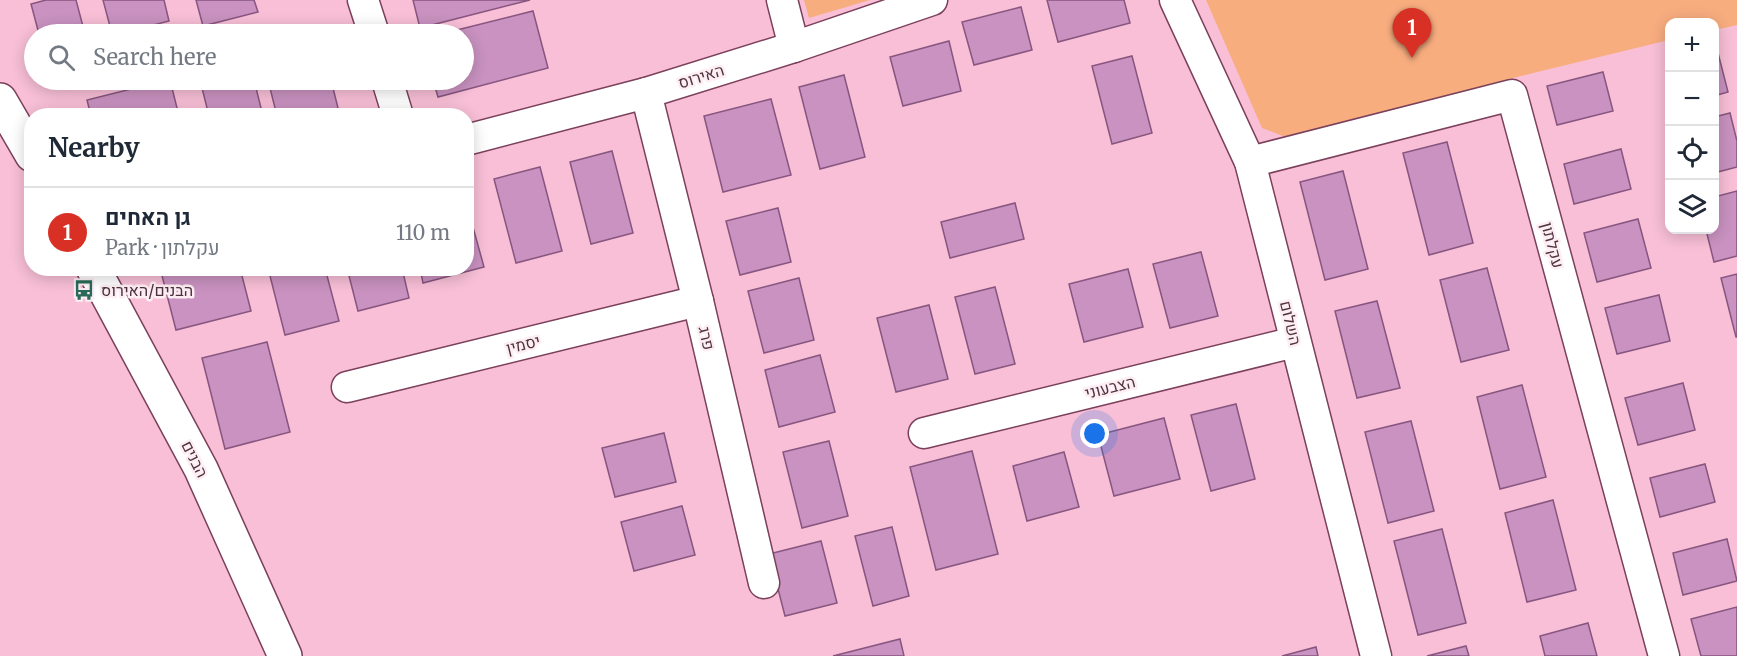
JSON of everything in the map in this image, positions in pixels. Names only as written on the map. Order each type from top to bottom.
[{"type":"street","points":[[363,0],[371,24]]},
{"type":"street","points":[[782,0],[794,47]]},
{"type":"street","name":"האירוס","points":[[474,138],[646,93],[794,47],[932,0]]},
{"type":"street","name":"השלום","points":[[1176,0],[1250,162],[1376,656]]},
{"type":"street","points":[[390,90],[396,108]]},
{"type":"street","name":"פרג","points":[[646,93],[698,301],[764,583]]},
{"type":"street","name":"עקלתון","points":[[1250,162],[1512,95],[1664,656]]},
{"type":"street","points":[[0,100],[24,141]]},
{"type":"street","name":"הבנים","points":[[97,276],[201,469],[285,656]]},
{"type":"street","name":"יסמין","points":[[348,387],[698,301]]},
{"type":"street","name":"הצבעוני","points":[[924,433],[1296,342]]},
{"type":"shaded area","points":[[804,0],[870,0],[809,18]]},
{"type":"shaded area","points":[[1206,0],[1737,0],[1737,25],[1719,29],[1719,18],[1665,18],[1665,41],[1517,77],[1293,140],[1262,128]]},
{"type":"building","points":[[46,0],[76,0],[82,24],[36,24],[31,4]]},
{"type":"building","points":[[103,0],[164,0],[169,21],[157,24],[109,24]]},
{"type":"building","points":[[196,0],[254,0],[258,12],[202,24]]},
{"type":"building","points":[[413,0],[530,0],[436,24],[419,24]]},
{"type":"building","points":[[1047,0],[1124,0],[1130,23],[1058,42]]},
{"type":"building","points":[[1021,7],[1032,50],[974,65],[962,22]]},
{"type":"building","points":[[533,11],[548,68],[474,88],[474,26]]},
{"type":"building","points":[[949,41],[961,91],[903,106],[890,57]]},
{"type":"building","points":[[1132,56],[1152,133],[1112,144],[1092,66]]},
{"type":"building","points":[[1719,57],[1728,92],[1719,95]]},
{"type":"building","points":[[1603,72],[1613,111],[1557,125],[1547,86]]},
{"type":"building","points":[[844,75],[865,157],[820,169],[799,87]]},
{"type":"building","points":[[127,90],[172,90],[177,108],[89,108],[87,100]]},
{"type":"building","points":[[202,90],[256,90],[261,108],[207,108]]},
{"type":"building","points":[[270,90],[334,90],[338,108],[275,108]]},
{"type":"building","points":[[436,90],[465,90],[438,97]]},
{"type":"building","points":[[771,99],[791,175],[723,192],[704,116]]},
{"type":"building","points":[[1730,113],[1737,141],[1737,167],[1719,172],[1719,126],[1719,116]]},
{"type":"building","points":[[1447,142],[1473,243],[1429,255],[1403,153]]},
{"type":"building","points":[[1621,149],[1631,189],[1574,204],[1564,164]]},
{"type":"building","points":[[612,151],[633,233],[591,244],[570,162]]},
{"type":"building","points":[[540,167],[562,251],[516,263],[494,179]]},
{"type":"building","points":[[1343,171],[1368,269],[1325,280],[1300,182]]},
{"type":"building","points":[[1737,191],[1737,256],[1714,262],[1707,234],[1719,234],[1719,196]]},
{"type":"building","points":[[1015,203],[1024,239],[950,258],[941,222]]},
{"type":"building","points":[[778,208],[791,262],[740,275],[726,221]]},
{"type":"building","points":[[1638,219],[1651,268],[1597,282],[1584,233]]},
{"type":"building","points":[[474,231],[484,267],[474,270]]},
{"type":"building","points":[[1201,252],[1218,316],[1170,328],[1153,264]]},
{"type":"building","points":[[1487,268],[1509,350],[1461,362],[1440,280]]},
{"type":"building","points":[[1128,269],[1143,327],[1084,342],[1069,284]]},
{"type":"building","points":[[1737,274],[1737,337],[1736,337],[1721,278]]},
{"type":"building","points":[[162,276],[242,276],[251,311],[176,330]]},
{"type":"building","points":[[270,276],[327,276],[339,321],[285,335]]},
{"type":"building","points":[[349,276],[404,276],[409,298],[358,311]]},
{"type":"building","points":[[422,276],[450,276],[423,283]]},
{"type":"building","points":[[799,278],[814,340],[764,353],[748,291]]},
{"type":"building","points":[[995,287],[1015,364],[975,374],[955,297]]},
{"type":"building","points":[[1659,295],[1670,341],[1617,354],[1605,308]]},
{"type":"building","points":[[1377,301],[1400,388],[1357,398],[1335,311]]},
{"type":"building","points":[[929,305],[948,379],[896,392],[877,318]]},
{"type":"building","points":[[267,342],[290,432],[225,449],[202,358]]},
{"type":"building","points":[[820,355],[835,412],[779,427],[765,370]]},
{"type":"building","points":[[1683,383],[1695,430],[1638,445],[1625,398]]},
{"type":"building","points":[[1522,385],[1546,477],[1500,489],[1477,397]]},
{"type":"building","points":[[1236,404],[1255,479],[1211,491],[1191,415]]},
{"type":"building","points":[[1164,418],[1180,479],[1114,496],[1098,435]]},
{"type":"building","points":[[1411,421],[1434,511],[1388,523],[1365,432]]},
{"type":"building","points":[[664,433],[676,482],[615,497],[602,448]]},
{"type":"building","points":[[829,441],[848,516],[802,528],[783,452]]},
{"type":"building","points":[[972,451],[998,554],[936,570],[910,467]]},
{"type":"building","points":[[1064,452],[1079,507],[1027,521],[1013,466]]},
{"type":"building","points":[[1705,464],[1715,502],[1660,517],[1650,478]]},
{"type":"building","points":[[1553,500],[1576,590],[1527,602],[1505,513]]},
{"type":"building","points":[[682,506],[695,555],[634,571],[621,522]]},
{"type":"building","points":[[892,527],[909,596],[873,606],[855,536]]},
{"type":"building","points":[[1442,529],[1466,623],[1418,635],[1394,541]]},
{"type":"building","points":[[1727,539],[1737,581],[1683,595],[1673,553]]},
{"type":"building","points":[[821,541],[837,603],[785,616],[769,554]]},
{"type":"building","points":[[1737,607],[1737,656],[1701,656],[1691,619]]},
{"type":"building","points":[[1588,623],[1597,656],[1545,656],[1540,636]]},
{"type":"building","points":[[900,639],[904,656],[833,656]]},
{"type":"building","points":[[1466,646],[1469,656],[1427,656]]},
{"type":"building","points":[[1316,647],[1318,656],[1282,656]]},
{"type":"place","name":"גן האחים","points":[[1412,58]]},
{"type":"place","name":"הבנים/האירוס","points":[[84,290]]}]
